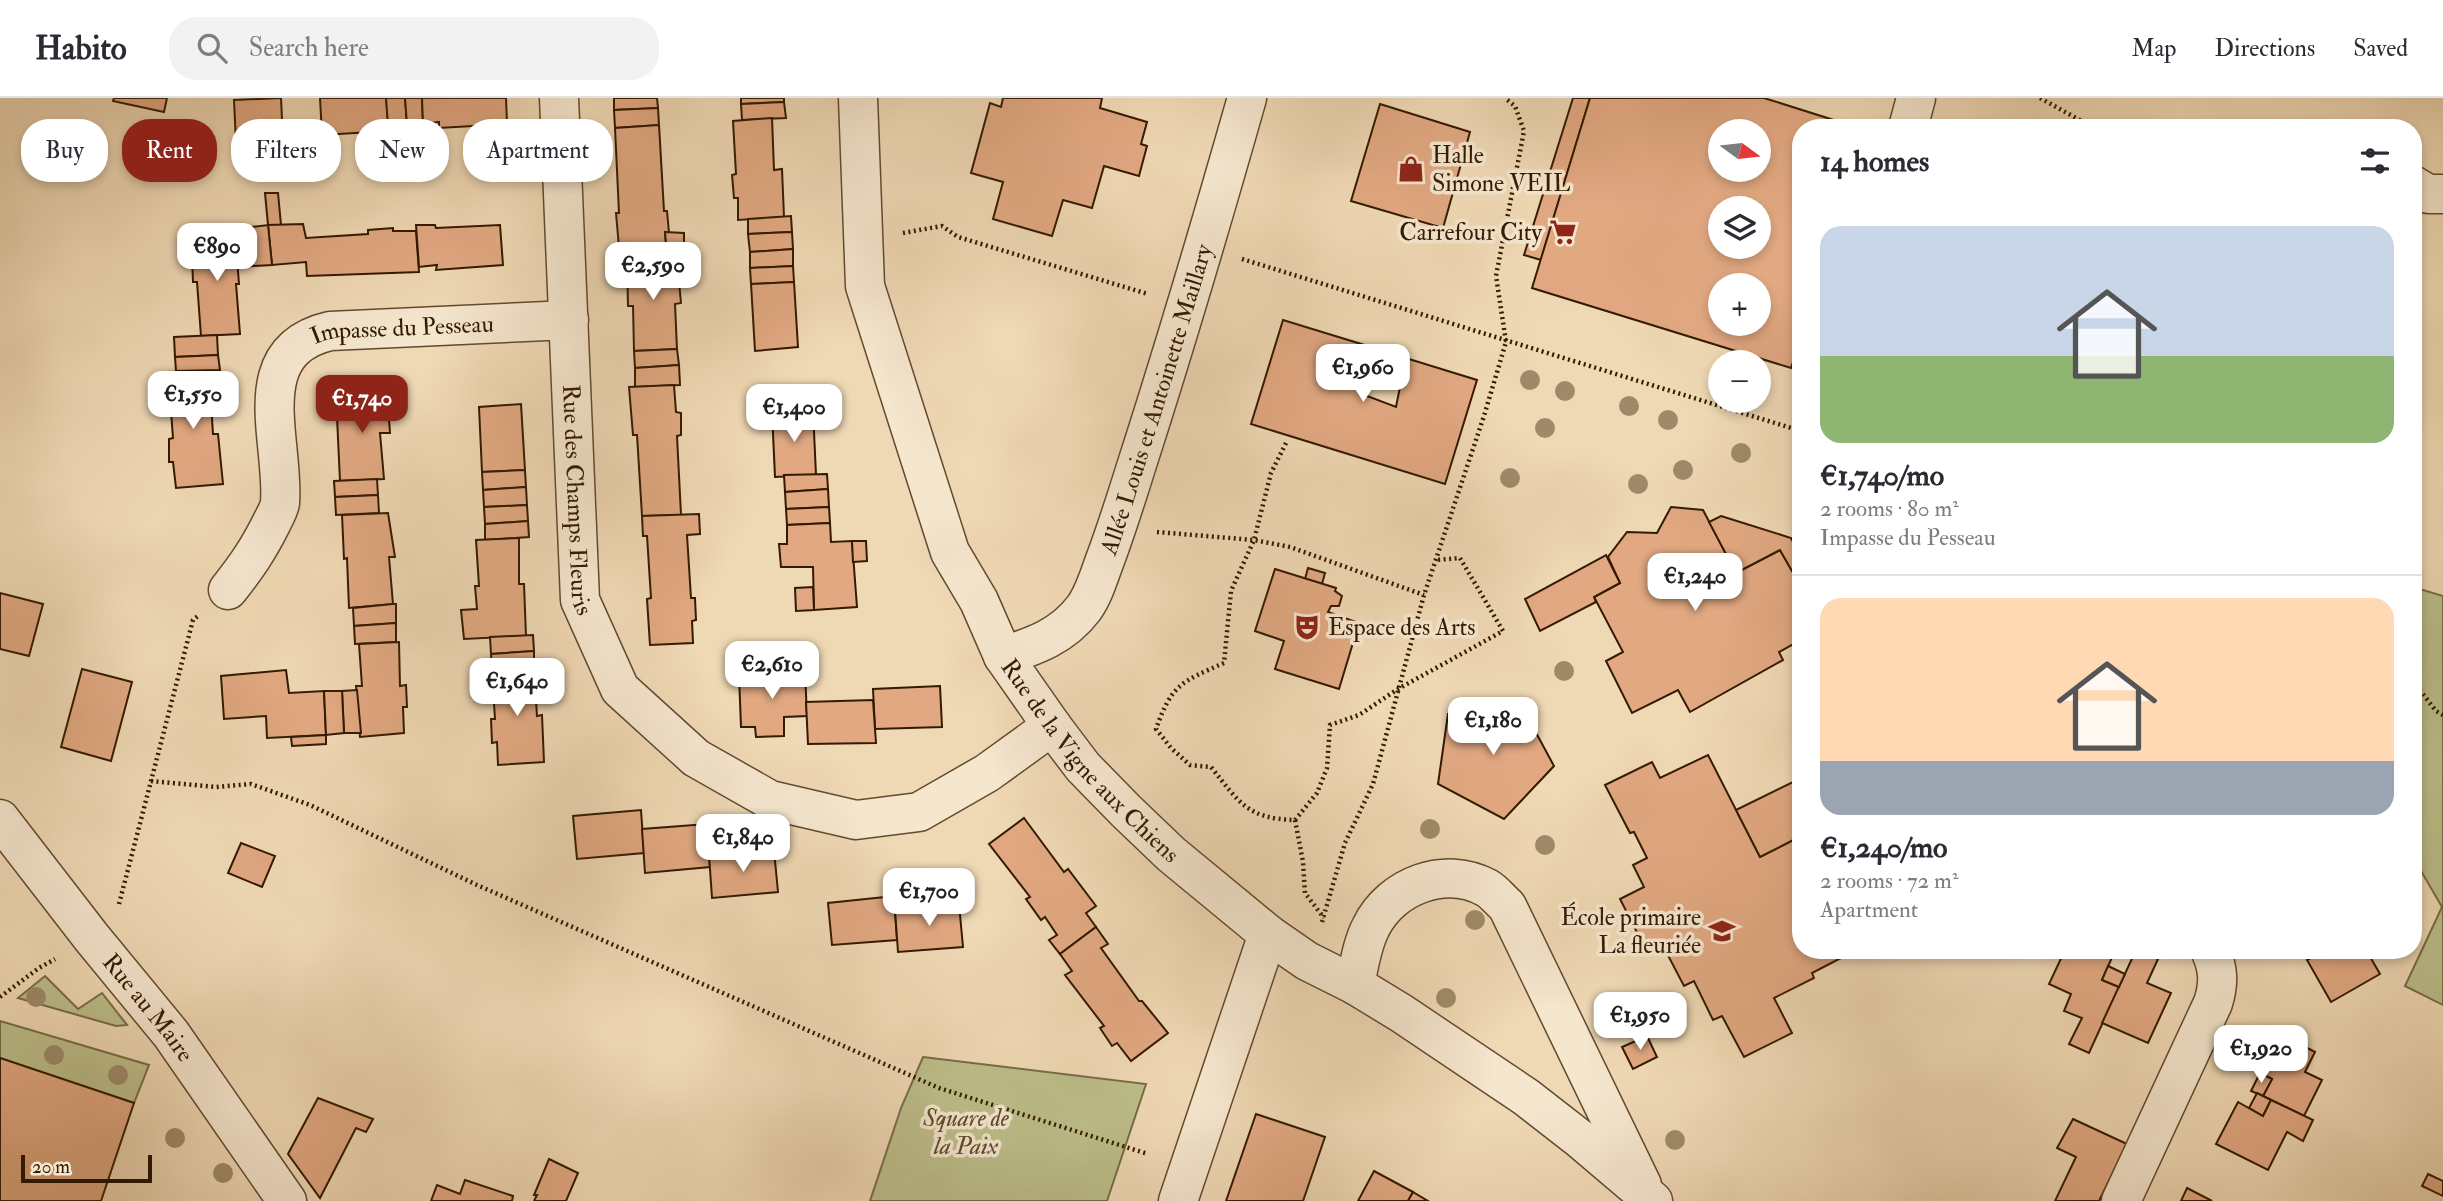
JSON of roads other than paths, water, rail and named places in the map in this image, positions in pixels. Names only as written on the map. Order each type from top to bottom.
[{"type":"street","name":"Rue des Champs Fleuris","points":[[559,98],[580,600],[620,689],[696,758],[771,800],[856,820],[919,812],[987,773],[1052,726]]},
{"type":"street","name":"Rue de la Vigne aux Chiens","points":[[858,98],[865,286],[950,552],[979,601],[1003,656],[1052,726],[1083,767],[1171,854],[1268,934],[1307,961],[1355,985],[1526,1097],[1650,1199]]},
{"type":"street","name":"Allée Louis et Antoinette Maillary","points":[[1003,656],[1055,636],[1086,606],[1095,589],[1184,320],[1247,98]]},
{"type":"street","points":[[1910,119],[1916,98]]},
{"type":"street","points":[[2422,191],[2428,194],[2443,194]]},
{"type":"street","name":"Impasse du Pesseau","points":[[228,590],[254,557],[280,505],[274,388],[279,368],[293,348],[311,335],[330,331],[569,320]]},
{"type":"street","name":"Rue au Maire","points":[[0,819],[171,1034],[287,1201]]},
{"type":"street","points":[[1355,985],[1370,928],[1381,910],[1395,896],[1415,884],[1437,880],[1464,881],[1487,888],[1507,906],[1650,1199]]},
{"type":"street","points":[[1184,1184],[1268,934]]},
{"type":"street","points":[[2121,1201],[2213,1003],[2218,985],[2214,959]]},
{"type":"place","name":"Halle Simone VEIL","points":[[1411,169]]},
{"type":"place","name":"Carrefour City","points":[[1563,232]]},
{"type":"place","name":"Espace des Arts","points":[[1307,627]]},
{"type":"place","name":"École primaire La fleuriée","points":[[1722,931]]},
{"type":"park label","name":"Square de la Paix","points":[[966,1132]]}]
